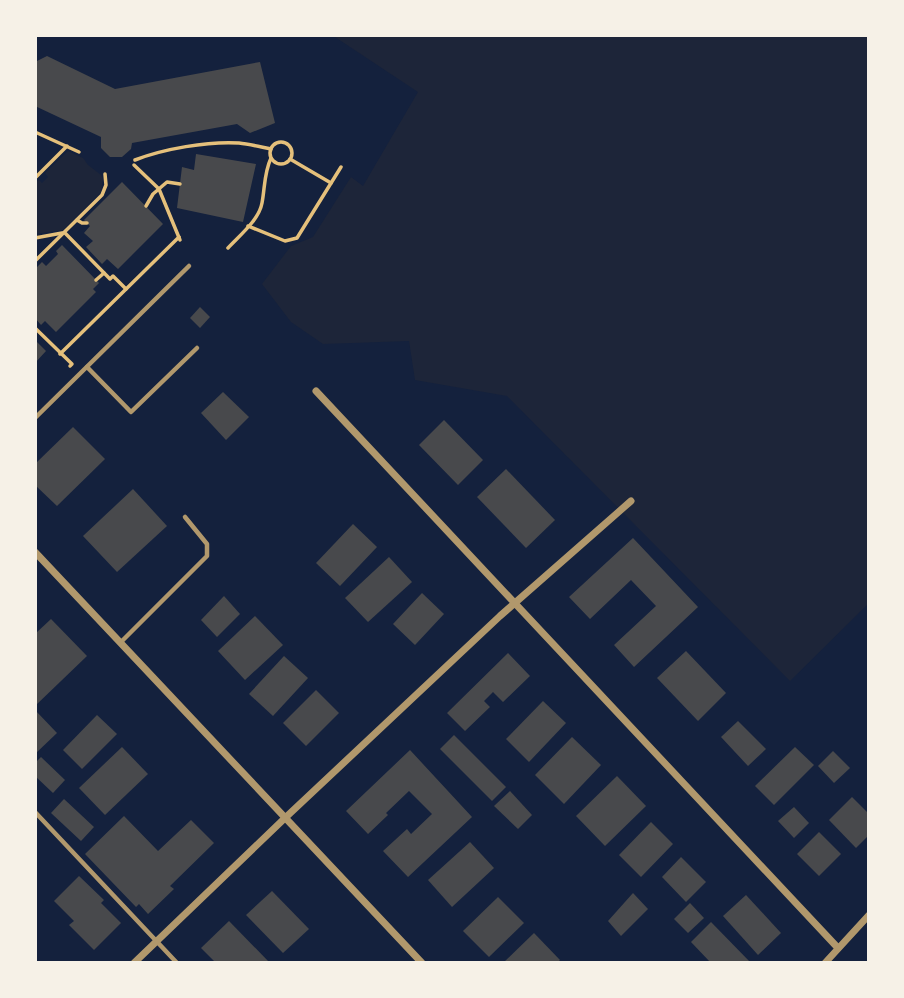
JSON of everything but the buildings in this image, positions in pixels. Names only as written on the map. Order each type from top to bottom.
[{"type":"street","points":[[316,391],[838,948]]},
{"type":"street","points":[[134,963],[514,603],[631,501]]},
{"type":"street","points":[[35,552],[422,963]]},
{"type":"street","points":[[825,963],[869,915]]},
{"type":"lane","points":[[35,418],[189,266]]},
{"type":"lane","points":[[87,367],[131,412],[197,348]]},
{"type":"lane","points":[[120,643],[206,556],[207,544],[185,517]]},
{"type":"lane","points":[[35,812],[177,963]]},
{"type":"path","points":[[35,132],[79,152]]},
{"type":"path","points":[[35,328],[60,354],[179,238],[159,189],[134,162],[151,154],[194,145],[239,143],[271,149]]},
{"type":"path","points":[[228,248],[256,217],[262,205],[271,149],[276,144],[286,144],[291,149],[290,159],[281,164],[271,158]]},
{"type":"path","points":[[35,178],[68,146]]},
{"type":"path","points":[[290,159],[331,183]]},
{"type":"path","points":[[248,226],[285,242],[297,238],[341,167]]},
{"type":"path","points":[[35,261],[102,195],[106,186],[105,174]]},
{"type":"path","points":[[146,206],[153,194],[167,183],[180,184]]},
{"type":"path","points":[[77,220],[87,223]]},
{"type":"path","points":[[65,233],[92,257],[110,279],[113,275],[126,289]]},
{"type":"path","points":[[35,238],[65,233]]},
{"type":"path","points":[[96,280],[104,272]]},
{"type":"shaded area","points":[[332,35],[869,35],[869,603],[790,681],[507,396],[415,380],[409,341],[323,344],[291,322],[262,284],[291,246],[313,237],[351,177],[363,186],[418,92]]},
{"type":"shaded area","points":[[68,151],[83,158],[101,175],[101,192],[63,230],[35,234],[35,183],[39,180],[42,183],[48,177],[45,173]]}]
